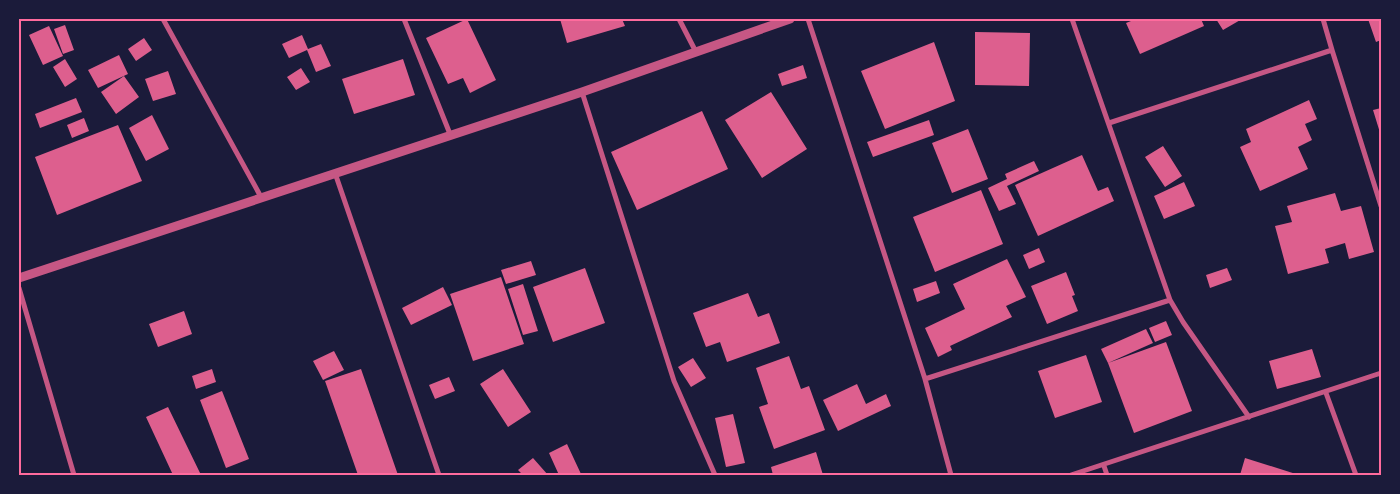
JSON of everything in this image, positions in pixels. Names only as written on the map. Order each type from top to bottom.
[{"type":"street","points":[[163,19],[261,197]]},
{"type":"street","points":[[404,19],[450,134]]},
{"type":"street","points":[[679,19],[696,52]]},
{"type":"street","points":[[19,278],[450,134],[582,92],[790,19]]},
{"type":"street","points":[[808,19],[925,379],[950,475]]},
{"type":"street","points":[[1072,19],[1170,300],[1183,322],[1249,417]]},
{"type":"street","points":[[1323,19],[1381,206]]},
{"type":"street","points":[[1109,123],[1332,50]]},
{"type":"street","points":[[582,92],[674,381],[715,475]]},
{"type":"street","points":[[335,173],[439,475]]},
{"type":"street","points":[[19,288],[74,475]]},
{"type":"street","points":[[925,379],[1170,300]]},
{"type":"street","points":[[1071,475],[1104,466],[1381,373]]},
{"type":"street","points":[[1326,392],[1356,475]]},
{"type":"street","points":[[1104,466],[1107,475]]},
{"type":"building","points":[[467,19],[496,80],[470,93],[463,78],[448,84],[426,38]]},
{"type":"building","points":[[560,19],[622,19],[625,26],[567,43]]},
{"type":"building","points":[[1136,19],[1201,19],[1204,26],[1140,54],[1126,23]]},
{"type":"building","points":[[1216,19],[1242,19],[1223,30]]},
{"type":"building","points":[[1368,19],[1381,19],[1381,40],[1376,42]]},
{"type":"building","points":[[65,25],[74,50],[63,54],[54,29]]},
{"type":"building","points":[[49,26],[63,56],[43,65],[29,35]]},
{"type":"building","points":[[975,32],[1030,33],[1029,86],[975,85]]},
{"type":"building","points":[[302,35],[308,49],[321,44],[331,66],[316,72],[307,50],[289,58],[282,44]]},
{"type":"building","points":[[144,38],[152,50],[136,61],[128,49]]},
{"type":"building","points":[[934,42],[955,101],[885,129],[861,71]]},
{"type":"building","points":[[119,55],[128,74],[98,88],[88,70]]},
{"type":"building","points":[[65,59],[77,79],[65,87],[53,67]]},
{"type":"building","points":[[403,59],[415,95],[354,114],[342,79]]},
{"type":"building","points":[[803,65],[807,78],[782,86],[778,74]]},
{"type":"building","points":[[301,68],[310,82],[296,90],[287,77]]},
{"type":"building","points":[[168,71],[176,94],[153,101],[145,79]]},
{"type":"building","points":[[124,76],[139,97],[116,114],[101,92]]},
{"type":"building","points":[[771,92],[807,149],[762,178],[725,120]]},
{"type":"building","points":[[76,98],[82,112],[40,128],[35,114]]},
{"type":"building","points":[[1309,100],[1317,119],[1305,124],[1312,140],[1298,147],[1308,169],[1260,191],[1240,147],[1251,142],[1246,129]]},
{"type":"building","points":[[1381,108],[1381,136],[1373,110]]},
{"type":"building","points":[[702,111],[728,169],[637,210],[611,152]]},
{"type":"building","points":[[152,115],[169,149],[146,161],[129,128]]},
{"type":"building","points":[[84,118],[89,131],[72,138],[67,125]]},
{"type":"building","points":[[929,120],[934,135],[873,157],[867,142]]},
{"type":"building","points":[[118,125],[142,181],[57,215],[35,157]]},
{"type":"building","points":[[968,129],[988,179],[952,193],[932,143]]},
{"type":"building","points":[[1163,146],[1182,176],[1165,187],[1145,157]]},
{"type":"building","points":[[1082,155],[1098,191],[1108,187],[1114,201],[1038,236],[1015,185]]},
{"type":"building","points":[[1034,161],[1039,171],[1007,186],[1016,204],[999,211],[988,188],[1007,179],[1005,174]]},
{"type":"building","points":[[1184,182],[1195,206],[1164,219],[1154,196]]},
{"type":"building","points":[[981,190],[1003,244],[935,272],[913,217]]},
{"type":"building","points":[[1335,193],[1341,211],[1361,206],[1374,252],[1349,259],[1345,243],[1325,249],[1329,263],[1288,274],[1275,226],[1292,222],[1287,206]]},
{"type":"building","points":[[1039,248],[1045,262],[1029,269],[1023,255]]},
{"type":"building","points":[[1007,259],[1026,297],[1006,306],[1012,317],[950,346],[952,350],[938,357],[925,328],[965,309],[953,284]]},
{"type":"building","points":[[531,261],[536,275],[506,284],[501,270]]},
{"type":"building","points":[[585,268],[605,323],[553,342],[533,287]]},
{"type":"building","points":[[1227,268],[1232,280],[1210,288],[1206,275]]},
{"type":"building","points":[[1066,272],[1075,295],[1072,296],[1078,311],[1047,324],[1031,286]]},
{"type":"building","points":[[501,277],[524,344],[473,361],[450,294]]},
{"type":"building","points":[[936,281],[940,293],[917,302],[913,289]]},
{"type":"building","points":[[523,284],[538,331],[523,335],[508,289]]},
{"type":"building","points":[[443,287],[452,305],[411,325],[402,308]]},
{"type":"building","points":[[748,293],[758,317],[769,313],[780,343],[727,362],[720,342],[706,347],[693,313]]},
{"type":"building","points":[[184,311],[192,334],[158,347],[149,324]]},
{"type":"building","points":[[1166,321],[1172,335],[1155,342],[1149,328]]},
{"type":"building","points":[[1146,329],[1153,343],[1108,363],[1101,349]]},
{"type":"building","points":[[1166,342],[1192,411],[1134,433],[1108,363]]},
{"type":"building","points":[[1312,349],[1321,377],[1277,389],[1269,361]]},
{"type":"building","points":[[334,351],[344,370],[323,380],[313,361]]},
{"type":"building","points":[[1086,355],[1102,402],[1055,418],[1038,371]]},
{"type":"building","points":[[789,356],[801,389],[809,386],[825,430],[774,449],[759,407],[768,404],[756,368]]},
{"type":"building","points":[[693,358],[706,378],[691,387],[678,367]]},
{"type":"building","points":[[212,369],[216,382],[196,389],[192,376]]},
{"type":"building","points":[[361,369],[398,475],[358,475],[325,381]]},
{"type":"building","points":[[503,369],[531,412],[508,427],[480,384]]},
{"type":"building","points":[[449,377],[455,391],[435,399],[429,385]]},
{"type":"building","points":[[857,384],[866,404],[886,394],[891,406],[838,431],[823,400]]},
{"type":"building","points":[[222,391],[249,459],[226,468],[200,400]]},
{"type":"building","points":[[168,407],[201,475],[173,475],[146,417]]},
{"type":"building","points":[[733,414],[745,463],[726,467],[715,418]]},
{"type":"building","points":[[567,444],[581,474],[559,475],[549,453]]},
{"type":"building","points":[[816,452],[823,475],[773,475],[771,467]]},
{"type":"building","points":[[533,458],[548,475],[523,475],[518,470]]},
{"type":"building","points":[[1245,458],[1299,475],[1240,475]]}]
